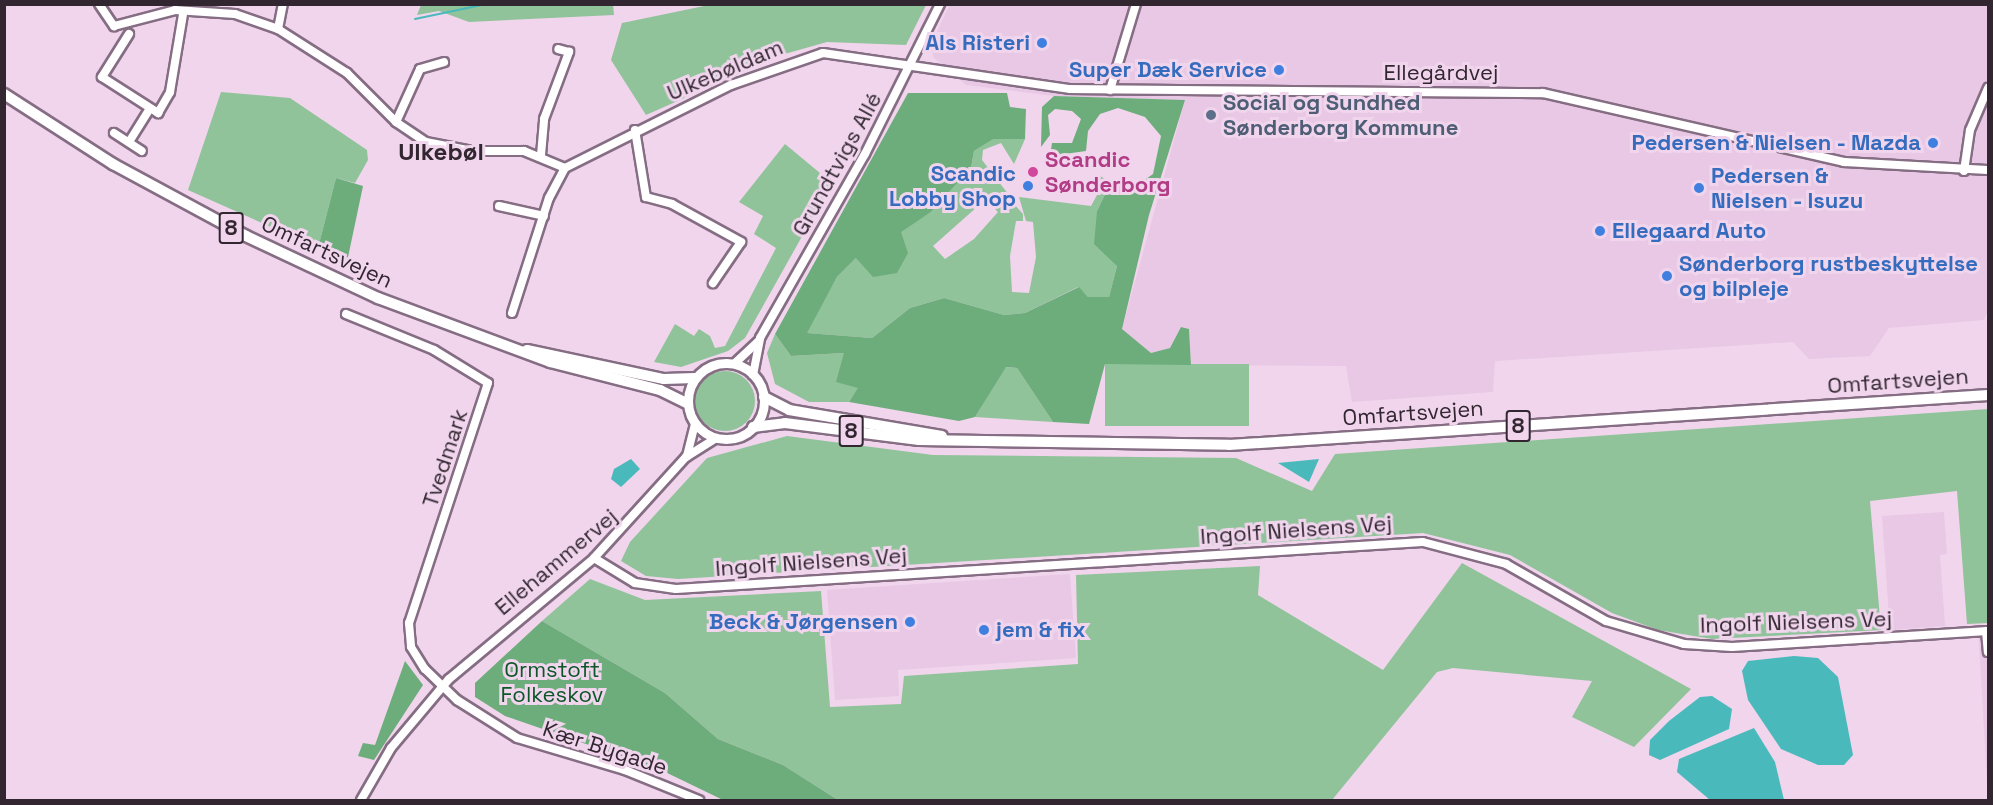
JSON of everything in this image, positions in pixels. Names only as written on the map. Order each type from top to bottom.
[{"type":"highway","name":"Omfartsvejen","points":[[4,94],[113,164],[246,236],[378,298],[521,349],[550,362],[660,390],[687,403]]},
{"type":"highway","name":"Omfartsvejen","points":[[521,349],[553,351],[664,379],[695,378]]},
{"type":"highway","name":"Omfartsvejen","points":[[764,398],[789,410],[948,438],[1056,445],[1229,445],[1989,395]]},
{"type":"highway","name":"Omfartsvejen","points":[[753,427],[785,423],[919,440],[948,438]]},
{"type":"main road","points":[[734,363],[753,375],[764,398],[753,427]]},
{"type":"main road","name":"8","points":[[695,378],[709,366],[734,363]]},
{"type":"main road","points":[[695,378],[687,403],[695,423],[716,438]]},
{"type":"main road","name":"8","points":[[716,438],[739,436],[753,427]]},
{"type":"street","points":[[99,4],[114,26],[177,9],[235,14],[278,29],[347,73],[396,122],[444,147],[541,155],[565,168],[544,216],[512,313]]},
{"type":"street","points":[[278,29],[283,4]]},
{"type":"street","name":"Grundtvigs Allé","points":[[734,363],[760,338],[910,64],[940,4]]},
{"type":"street","points":[[1110,90],[1136,4]]},
{"type":"street","points":[[129,34],[102,77],[158,113],[171,92],[177,9]]},
{"type":"street","points":[[541,155],[544,119],[569,52],[558,49]]},
{"type":"street","name":"Ulkebøldam","points":[[565,168],[634,130],[804,56],[850,54],[910,64]]},
{"type":"street","points":[[396,122],[420,69],[444,62]]},
{"type":"street","name":"Ellegårdvej","points":[[910,64],[1034,86],[1110,90],[1543,93],[1844,162],[1964,171],[1989,170]]},
{"type":"street","points":[[1964,171],[1970,130],[1989,87]]},
{"type":"street","points":[[129,142],[150,109]]},
{"type":"street","points":[[634,130],[646,197],[728,230],[741,242],[713,283]]},
{"type":"street","points":[[114,133],[142,151]]},
{"type":"street","points":[[500,206],[544,216]]},
{"type":"street","name":"Tvedmark","points":[[346,314],[434,350],[488,383],[410,623],[411,647],[442,687]]},
{"type":"street","name":"Grundtvigs Allé","points":[[753,375],[760,338]]},
{"type":"street","name":"Ellehammervej","points":[[686,457],[695,423]]},
{"type":"street","name":"Ellehammervej","points":[[361,801],[391,748],[442,687],[594,558],[686,457],[716,438]]},
{"type":"street","name":"Ingolf Nielsens Vej","points":[[594,558],[635,583],[676,589],[1423,542],[1506,564],[1606,621],[1684,644],[1732,647],[1988,631],[1989,652]]},
{"type":"street","name":"Kær Bygade","points":[[442,687],[517,738],[625,770],[699,801]]},
{"type":"shaded area","points":[[950,4],[1988,5],[1988,310],[1984,320],[1889,328],[1870,356],[1809,359],[1793,342],[1495,361],[1493,392],[1352,402],[1346,366],[1191,365],[1189,329],[1181,327],[1170,348],[1151,353],[1122,329],[1185,100],[1054,96],[966,85],[933,57],[932,42]]},
{"type":"shaded area","points":[[421,5],[613,5],[614,15],[469,22],[439,11],[417,15]]},
{"type":"shaded area","points":[[709,5],[926,5],[906,45],[827,42],[781,55],[646,115],[611,60],[622,23]]},
{"type":"shaded area","points":[[221,92],[290,98],[367,150],[368,160],[355,183],[336,178],[318,248],[188,190]]},
{"type":"shaded area","points":[[992,139],[1025,139],[1014,164],[1001,143],[983,150],[982,160],[1012,199],[997,199],[991,204],[986,199],[933,246],[945,259],[974,239],[998,212],[993,207],[999,202],[1013,203],[1023,214],[1023,221],[1016,221],[1010,256],[1012,292],[1029,293],[1036,257],[1033,222],[1026,221],[1019,197],[1091,206],[1097,195],[1091,184],[1098,175],[1111,182],[1097,211],[1117,266],[1109,297],[1088,297],[1078,287],[1025,313],[1004,315],[944,298],[910,308],[872,338],[806,333],[837,277],[856,258],[931,212],[971,168],[974,151]]},
{"type":"shaded area","points":[[785,144],[832,183],[745,338],[728,351],[681,367],[654,362],[675,324],[694,336],[699,329],[710,336],[715,348],[725,346],[776,248],[754,234],[763,216],[739,202]]},
{"type":"shaded area","points":[[775,334],[791,356],[844,353],[859,388],[849,402],[809,402],[775,384],[767,353]]},
{"type":"shaded area","points":[[1105,364],[1249,364],[1249,426],[1105,426]]},
{"type":"shaded area","points":[[1005,367],[1017,368],[1053,422],[975,417]]},
{"type":"shaded area","points":[[725,371],[746,380],[755,401],[746,422],[725,431],[704,422],[695,401],[704,380]]},
{"type":"shaded area","points":[[1988,409],[1988,623],[1967,624],[1957,491],[1870,501],[1881,630],[1712,639],[1658,630],[1612,613],[1510,555],[1423,533],[678,579],[646,576],[621,561],[630,542],[707,458],[787,436],[933,455],[1236,458],[1312,491],[1335,454]]},
{"type":"shaded area","points":[[631,459],[640,469],[621,487],[611,479],[614,469]]},
{"type":"shaded area","points":[[1319,459],[1309,482],[1278,463]]},
{"type":"shaded area","points":[[1944,512],[1947,554],[1940,555],[1945,626],[1890,630],[1882,516]]},
{"type":"shaded area","points":[[1462,563],[1691,689],[1634,747],[1572,717],[1592,681],[1453,668],[1437,672],[1332,800],[838,800],[783,765],[718,739],[665,693],[542,621],[590,579],[645,600],[821,591],[830,707],[901,704],[904,676],[1078,664],[1076,575],[1260,566],[1258,595],[1383,670]]},
{"type":"shaded area","points":[[1070,574],[1076,658],[898,670],[899,696],[835,700],[827,590]]},
{"type":"shaded area","points":[[1988,626],[1988,797],[1978,627]]},
{"type":"shaded area","points":[[1794,656],[1818,658],[1838,677],[1853,755],[1844,765],[1818,765],[1781,749],[1748,700],[1742,671],[1748,661]]},
{"type":"shaded area","points":[[1712,696],[1732,709],[1729,729],[1660,760],[1649,755],[1650,740],[1669,721],[1700,697]]},
{"type":"shaded area","points":[[1754,728],[1775,762],[1784,800],[1710,800],[1677,772],[1679,759]]},
{"type":"green space","points":[[908,93],[1007,93],[1010,107],[1026,109],[1025,139],[993,139],[974,151],[971,168],[931,212],[901,232],[908,253],[897,273],[873,277],[856,258],[837,277],[807,333],[872,338],[910,308],[944,298],[1004,315],[1025,313],[1079,287],[1088,297],[1109,297],[1117,266],[1094,244],[1097,211],[1111,182],[1136,186],[1153,174],[1161,136],[1145,117],[1118,108],[1100,114],[1088,131],[1086,151],[1050,156],[1052,143],[1072,143],[1081,119],[1072,111],[1055,109],[1048,115],[1050,135],[1041,147],[1042,107],[1054,96],[1185,100],[1149,215],[1122,329],[1151,353],[1170,348],[1181,327],[1189,329],[1191,365],[1105,364],[1089,424],[1053,422],[1017,368],[1006,367],[975,417],[959,421],[849,402],[858,388],[836,382],[844,353],[791,356],[775,334]]},
{"type":"green space","points":[[336,178],[363,186],[347,262],[318,248]]},
{"type":"green space","name":"Ormstoft Folkeskov","points":[[542,621],[665,693],[718,739],[783,765],[838,800],[723,800],[661,770],[505,716],[475,697],[475,683]]},
{"type":"green space","points":[[405,661],[423,685],[374,760],[358,756],[363,743],[375,745]]},
{"type":"waterway","points":[[415,19],[486,4]]},
{"type":"place","name":"Als Risteri","points":[[1042,43]]},
{"type":"place","name":"Super Dæk Service","points":[[1279,70]]},
{"type":"place","name":"Social og Sundhed Sønderborg Kommune","points":[[1211,115]]},
{"type":"place","name":"Pedersen & Nielsen - Mazda","points":[[1933,143]]},
{"type":"place","name":"Scandic Sønderborg","points":[[1033,172]]},
{"type":"place","name":"Scandic Lobby Shop","points":[[1028,186]]},
{"type":"place","name":"Pedersen & Nielsen - Isuzu","points":[[1699,188]]},
{"type":"place","name":"Ellegaard Auto","points":[[1600,231]]},
{"type":"place","name":"Sønderborg rustbeskyttelse og bilpleje","points":[[1667,276]]},
{"type":"place","name":"Beck & Jørgensen","points":[[910,622]]},
{"type":"place","name":"jem & fix","points":[[984,630]]},
{"type":"district","name":"Ulkebøl","points":[[441,152]]}]
